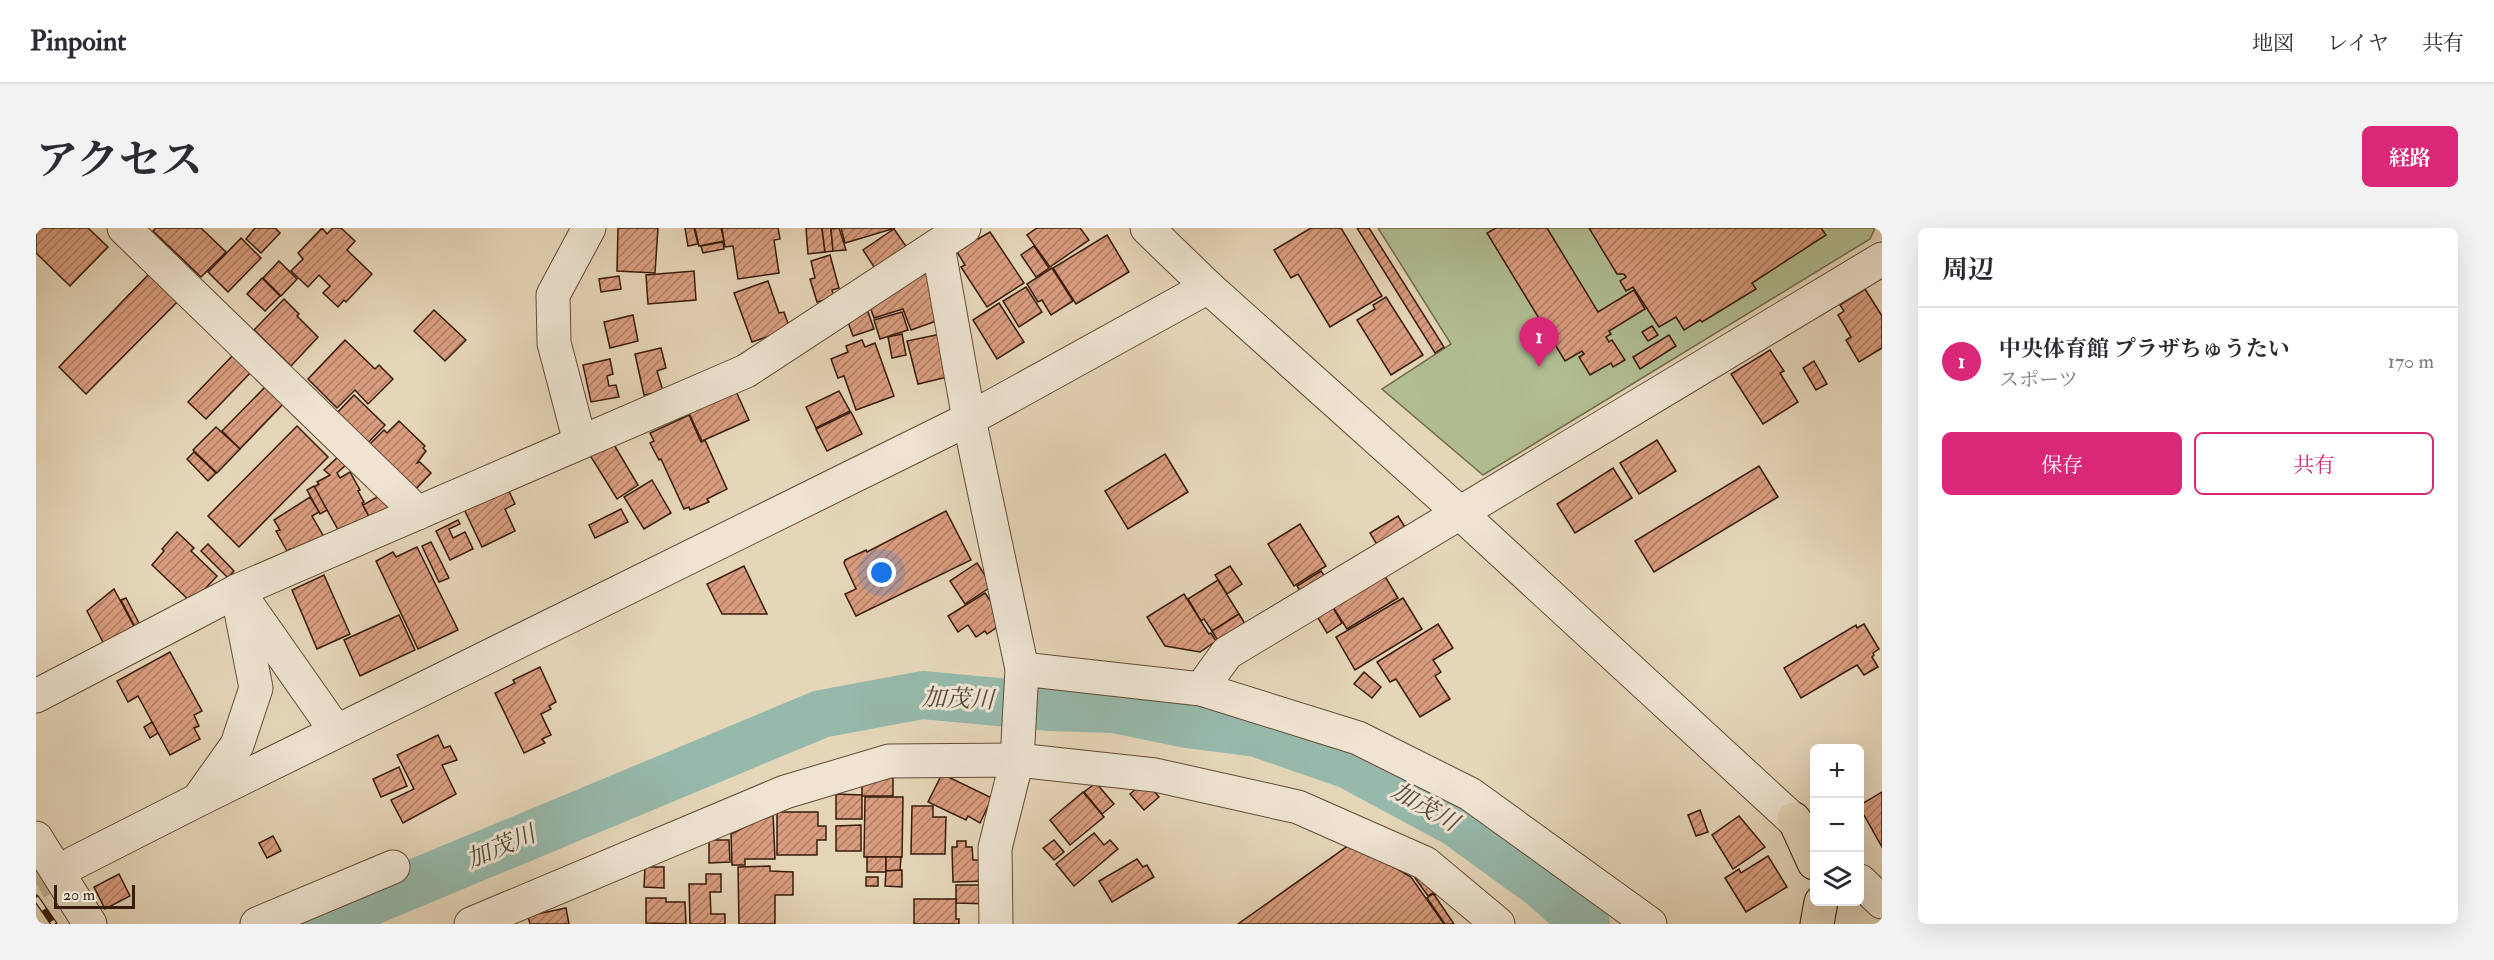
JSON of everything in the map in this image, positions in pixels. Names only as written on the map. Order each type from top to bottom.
[{"type":"highway","points":[[1804,829],[1811,852]]},
{"type":"highway","points":[[1817,924],[1820,906]]},
{"type":"street","points":[[124,228],[418,513]]},
{"type":"street","points":[[580,442],[554,343],[553,295],[589,228]]},
{"type":"street","points":[[1147,228],[1804,829]]},
{"type":"street","points":[[36,696],[237,591],[746,371],[951,237],[969,419],[1022,669],[1017,760],[995,848],[996,924]]},
{"type":"street","points":[[1201,689],[1227,653],[1882,259]]},
{"type":"street","points":[[74,863],[336,731],[969,419],[1208,286]]},
{"type":"street","points":[[237,591],[336,731]]},
{"type":"street","points":[[198,800],[237,745],[256,688],[237,591]]},
{"type":"street","points":[[1022,669],[1201,689],[1358,738],[1470,794],[1650,924]]},
{"type":"street","points":[[471,924],[785,792],[889,761],[1017,760],[1155,775],[1298,807],[1425,863],[1498,924]]},
{"type":"street","points":[[36,838],[90,924]]},
{"type":"street","points":[[257,924],[304,915],[393,867]]},
{"type":"street","points":[[1864,885],[1882,902]]},
{"type":"green space","points":[[1378,228],[1875,228],[1870,239],[1483,475],[1382,389],[1451,344]]},
{"type":"building","points":[[36,228],[88,228],[108,247],[70,286],[36,253]]},
{"type":"building","points":[[156,228],[201,228],[226,252],[201,277],[153,231]]},
{"type":"building","points":[[255,228],[275,228],[280,233],[261,253],[246,239]]},
{"type":"building","points":[[322,228],[327,234],[333,228],[341,228],[355,241],[347,250],[372,274],[346,302],[344,300],[338,307],[323,293],[330,286],[319,275],[308,287],[291,271],[303,259],[298,253]]},
{"type":"building","points":[[618,228],[658,228],[655,273],[617,271]]},
{"type":"building","points":[[685,228],[694,228],[698,244],[688,246]]},
{"type":"building","points":[[695,228],[721,228],[724,241],[699,246]]},
{"type":"building","points":[[722,228],[778,228],[780,239],[774,240],[779,273],[738,279],[733,246],[725,247]]},
{"type":"building","points":[[806,228],[822,228],[825,252],[808,254]]},
{"type":"building","points":[[822,228],[831,228],[833,251],[825,252]]},
{"type":"building","points":[[839,228],[846,250],[833,251],[831,229]]},
{"type":"building","points":[[841,228],[895,228],[845,243]]},
{"type":"building","points":[[1037,228],[1080,228],[1089,240],[1050,267],[1027,235]]},
{"type":"building","points":[[1311,228],[1341,228],[1382,296],[1330,327],[1298,274],[1291,278],[1274,250]]},
{"type":"building","points":[[1357,228],[1369,228],[1444,347],[1435,353]]},
{"type":"building","points":[[1496,228],[1547,228],[1598,312],[1634,290],[1645,309],[1609,331],[1611,334],[1606,337],[1609,342],[1612,340],[1625,360],[1613,367],[1611,363],[1590,375],[1579,357],[1584,354],[1582,351],[1565,361],[1487,233]]},
{"type":"building","points":[[1589,228],[1821,228],[1826,235],[1752,283],[1756,289],[1702,322],[1700,320],[1684,330],[1676,317],[1659,327],[1633,287],[1626,291],[1620,281],[1626,277],[1624,274],[1617,274]]},
{"type":"building","points":[[894,229],[910,252],[878,273],[863,250]]},
{"type":"building","points":[[990,232],[1024,283],[987,307],[961,267],[965,265],[957,252],[976,236],[978,239]]},
{"type":"building","points":[[1107,235],[1129,272],[1076,304],[1053,268]]},
{"type":"building","points":[[241,238],[261,258],[228,292],[208,272]]},
{"type":"building","points":[[723,242],[724,249],[703,253],[701,246]]},
{"type":"building","points":[[1034,246],[1049,268],[1036,277],[1021,255]]},
{"type":"building","points":[[830,255],[839,288],[832,290],[834,298],[817,302],[810,279],[815,278],[811,261]]},
{"type":"building","points":[[279,261],[297,279],[281,296],[263,278]]},
{"type":"building","points":[[1052,268],[1073,301],[1051,315],[1042,300],[1038,302],[1027,284]]},
{"type":"building","points":[[694,271],[696,300],[648,304],[646,275]]},
{"type":"building","points":[[928,273],[942,319],[911,330],[903,309],[874,318],[869,304],[900,282]]},
{"type":"building","points":[[149,274],[181,298],[86,394],[59,367]]},
{"type":"building","points":[[619,276],[621,289],[601,292],[599,279]]},
{"type":"building","points":[[262,278],[280,296],[265,311],[247,294]]},
{"type":"building","points":[[768,281],[779,313],[784,312],[790,329],[752,342],[734,293]]},
{"type":"building","points":[[1026,287],[1042,312],[1019,327],[1003,301]]},
{"type":"building","points":[[1865,289],[1882,316],[1882,348],[1859,362],[1846,340],[1851,337],[1838,315],[1844,311],[1840,305]]},
{"type":"building","points":[[1386,297],[1423,355],[1391,375],[1357,320],[1375,309],[1373,305]]},
{"type":"building","points":[[284,299],[318,337],[291,366],[254,330]]},
{"type":"building","points":[[999,303],[1024,342],[997,359],[973,320]]},
{"type":"building","points":[[867,309],[874,329],[853,336],[847,319]]},
{"type":"building","points":[[434,310],[466,340],[445,361],[414,331]]},
{"type":"building","points":[[902,312],[908,330],[880,339],[874,320]]},
{"type":"building","points":[[633,315],[638,341],[610,348],[604,322]]},
{"type":"building","points":[[1652,326],[1658,335],[1648,341],[1642,332]]},
{"type":"building","points":[[946,333],[956,375],[918,384],[907,341]]},
{"type":"building","points":[[902,334],[906,355],[892,358],[888,337]]},
{"type":"building","points":[[1669,335],[1676,346],[1640,369],[1633,357]]},
{"type":"building","points":[[345,340],[375,369],[379,365],[393,379],[368,404],[355,390],[337,408],[308,379]]},
{"type":"building","points":[[862,340],[865,347],[875,343],[894,396],[856,410],[844,376],[838,378],[831,359],[848,352],[846,346]]},
{"type":"building","points":[[661,348],[666,368],[657,371],[663,391],[644,395],[635,354]]},
{"type":"building","points":[[1770,350],[1784,371],[1780,373],[1798,402],[1763,424],[1731,374]]},
{"type":"building","points":[[235,353],[253,370],[206,419],[188,402]]},
{"type":"building","points":[[610,359],[613,374],[607,376],[609,386],[616,385],[619,397],[591,402],[583,365]]},
{"type":"building","points":[[1814,361],[1827,384],[1816,390],[1803,368]]},
{"type":"building","points":[[268,384],[286,401],[240,449],[222,431]]},
{"type":"building","points":[[734,387],[749,420],[702,441],[687,409]]},
{"type":"building","points":[[839,391],[850,411],[816,428],[806,407]]},
{"type":"building","points":[[354,395],[385,425],[366,445],[335,415]]},
{"type":"building","points":[[851,412],[862,434],[827,451],[816,429]]},
{"type":"building","points":[[689,415],[701,442],[705,440],[727,489],[707,499],[709,502],[690,510],[689,507],[684,509],[661,459],[659,460],[650,443],[654,441],[650,433]]},
{"type":"building","points":[[399,421],[425,446],[423,448],[426,451],[417,463],[420,462],[431,473],[414,491],[368,446],[384,430],[387,433]]},
{"type":"building","points":[[297,426],[328,457],[239,547],[208,516]]},
{"type":"building","points":[[216,427],[240,449],[217,473],[193,450]]},
{"type":"building","points":[[610,438],[638,485],[617,499],[588,452]]},
{"type":"building","points":[[1657,440],[1676,471],[1639,494],[1620,463]]},
{"type":"building","points":[[194,452],[216,473],[208,481],[187,459]]},
{"type":"building","points":[[1165,454],[1188,492],[1128,529],[1105,491]]},
{"type":"building","points":[[339,456],[347,464],[337,473],[340,478],[350,472],[360,490],[358,491],[364,502],[362,503],[371,521],[340,533],[314,487],[319,484],[317,482],[330,475],[324,470]]},
{"type":"building","points":[[1759,466],[1778,497],[1654,572],[1635,541]]},
{"type":"building","points":[[1613,468],[1632,498],[1575,533],[1557,504]]},
{"type":"building","points":[[652,480],[671,513],[644,529],[624,497]]},
{"type":"building","points":[[506,485],[515,504],[505,509],[515,531],[482,547],[464,509]]},
{"type":"building","points":[[314,486],[327,510],[320,514],[307,490]]},
{"type":"building","points":[[386,492],[396,511],[373,524],[363,505]]},
{"type":"building","points":[[310,497],[319,512],[312,516],[328,544],[295,557],[290,549],[287,551],[276,531],[280,530],[274,520]]},
{"type":"building","points":[[621,509],[628,522],[595,538],[589,525]]},
{"type":"building","points":[[946,511],[971,560],[856,616],[845,594],[856,589],[844,563],[845,560],[866,550],[867,552]]},
{"type":"building","points":[[1398,516],[1410,535],[1382,553],[1370,533]]},
{"type":"building","points":[[458,520],[460,524],[449,529],[453,538],[465,532],[473,549],[450,560],[436,531]]},
{"type":"building","points":[[1300,524],[1326,566],[1294,586],[1268,544]]},
{"type":"building","points":[[177,532],[194,548],[191,551],[217,576],[192,603],[152,565]]},
{"type":"building","points":[[431,542],[449,578],[439,582],[422,546]]},
{"type":"building","points":[[208,544],[234,571],[228,578],[201,551]]},
{"type":"building","points":[[417,547],[458,630],[418,649],[376,561],[393,552],[396,557]]},
{"type":"building","points":[[977,563],[992,586],[965,604],[950,581]]},
{"type":"building","points":[[744,566],[767,614],[722,614],[707,584]]},
{"type":"building","points":[[1230,566],[1242,584],[1227,594],[1215,575]]},
{"type":"building","points":[[1321,571],[1329,583],[1305,599],[1297,586]]},
{"type":"building","points":[[1383,573],[1398,598],[1347,629],[1331,604]]},
{"type":"building","points":[[324,575],[350,634],[317,649],[292,590]]},
{"type":"building","points":[[1218,580],[1239,614],[1212,631],[1204,619],[1201,621],[1188,599]]},
{"type":"building","points":[[114,589],[136,630],[106,648],[87,611]]},
{"type":"building","points":[[985,593],[1005,622],[987,634],[985,631],[976,637],[968,625],[958,632],[948,616]]},
{"type":"building","points":[[1184,594],[1209,634],[1211,633],[1216,641],[1200,652],[1165,646],[1147,617]]},
{"type":"building","points":[[126,598],[140,625],[135,627],[121,600]]},
{"type":"building","points":[[1403,598],[1422,629],[1355,670],[1336,637]]},
{"type":"building","points":[[1331,604],[1342,623],[1327,633],[1315,613]]},
{"type":"building","points":[[1239,614],[1247,627],[1220,644],[1212,631]]},
{"type":"building","points":[[399,615],[415,650],[360,676],[344,640]]},
{"type":"building","points":[[1438,624],[1453,648],[1433,660],[1441,672],[1435,676],[1450,699],[1420,717],[1396,679],[1390,682],[1377,662]]},
{"type":"building","points":[[1864,624],[1879,649],[1873,653],[1872,657],[1878,667],[1864,675],[1857,665],[1801,698],[1784,668],[1856,625],[1857,628]]},
{"type":"building","points":[[170,652],[202,711],[194,715],[199,726],[194,728],[200,739],[170,755],[138,696],[128,702],[117,681]]},
{"type":"building","points":[[540,667],[556,702],[549,706],[551,709],[541,714],[551,735],[542,739],[545,743],[524,753],[495,693],[515,683],[513,680]]},
{"type":"building","points":[[1364,672],[1381,687],[1372,698],[1354,684]]},
{"type":"building","points":[[152,722],[158,733],[150,738],[144,727]]},
{"type":"building","points":[[438,735],[444,748],[450,746],[457,760],[442,765],[456,794],[403,823],[391,800],[414,789],[397,755]]},
{"type":"building","points":[[399,767],[407,786],[381,797],[373,779]]},
{"type":"building","points":[[942,774],[992,798],[980,823],[968,816],[966,820],[928,802]]},
{"type":"building","points":[[862,776],[893,776],[893,796],[862,796]]},
{"type":"building","points":[[1145,781],[1159,797],[1144,810],[1130,794]]},
{"type":"building","points":[[1096,783],[1114,804],[1102,814],[1084,792]]},
{"type":"building","points":[[1083,792],[1104,817],[1070,845],[1050,820]]},
{"type":"building","points":[[1882,792],[1882,847],[1864,815],[1864,803]]},
{"type":"building","points":[[836,794],[862,795],[862,819],[836,819]]},
{"type":"building","points":[[865,797],[903,797],[902,857],[864,857]]},
{"type":"building","points":[[912,806],[933,806],[933,817],[946,817],[945,854],[911,854]]},
{"type":"building","points":[[1700,810],[1708,832],[1696,836],[1688,815]]},
{"type":"building","points":[[777,812],[818,812],[818,826],[826,826],[826,840],[817,840],[817,855],[777,855]]},
{"type":"building","points":[[773,813],[775,859],[745,859],[745,865],[732,865],[731,834]]},
{"type":"building","points":[[1739,816],[1765,847],[1733,869],[1712,835]]},
{"type":"building","points":[[861,825],[861,851],[836,851],[836,826]]},
{"type":"building","points":[[1094,833],[1104,845],[1110,840],[1118,849],[1074,886],[1056,864]]},
{"type":"building","points":[[273,836],[281,851],[267,858],[259,843]]},
{"type":"building","points":[[709,840],[729,840],[730,862],[709,863]]},
{"type":"building","points":[[1054,840],[1064,852],[1054,860],[1043,848]]},
{"type":"building","points":[[957,841],[966,841],[966,847],[972,847],[973,860],[986,860],[987,881],[953,882],[952,847],[957,847]]},
{"type":"building","points":[[1352,843],[1411,877],[1444,924],[1238,924]]},
{"type":"building","points":[[1768,856],[1787,887],[1746,912],[1725,878],[1739,869],[1741,873]]},
{"type":"building","points":[[867,857],[886,857],[886,872],[867,872]]},
{"type":"building","points":[[886,857],[901,857],[900,870],[886,871]]},
{"type":"building","points":[[1137,859],[1143,867],[1147,865],[1154,877],[1112,902],[1099,881]]},
{"type":"building","points":[[770,866],[770,871],[793,872],[793,895],[775,895],[775,924],[739,924],[738,867]]},
{"type":"building","points":[[645,867],[664,867],[664,888],[644,887]]},
{"type":"building","points":[[902,870],[902,887],[885,886],[886,871]]},
{"type":"building","points":[[1422,873],[1437,894],[1433,893],[1428,896],[1415,878]]},
{"type":"building","points":[[119,874],[130,896],[105,909],[94,887]]},
{"type":"building","points":[[706,874],[721,874],[721,892],[710,892],[711,914],[725,914],[725,924],[690,924],[689,884],[706,884]]},
{"type":"building","points":[[866,877],[878,877],[878,886],[866,886]]},
{"type":"building","points":[[956,885],[992,885],[992,904],[956,903]]},
{"type":"building","points":[[1433,894],[1454,924],[1445,924],[1427,898]]},
{"type":"building","points":[[646,898],[666,898],[666,902],[685,902],[686,924],[646,923]]},
{"type":"building","points":[[914,899],[956,899],[956,919],[959,919],[959,924],[914,924]]},
{"type":"building","points":[[566,908],[569,924],[530,924],[528,916]]},
{"type":"waterway","name":"加茂川","points":[[317,924],[821,714],[923,695],[1050,707],[1114,709],[1187,724],[1257,733],[1349,765],[1455,822],[1542,885],[1586,924]]},
{"type":"tunnel","points":[[36,883],[74,863]]},
{"type":"railway","points":[[36,898],[54,924]]},
{"type":"place","name":"中央体育館 プラザちゅうたい","points":[[1539,367]]}]
